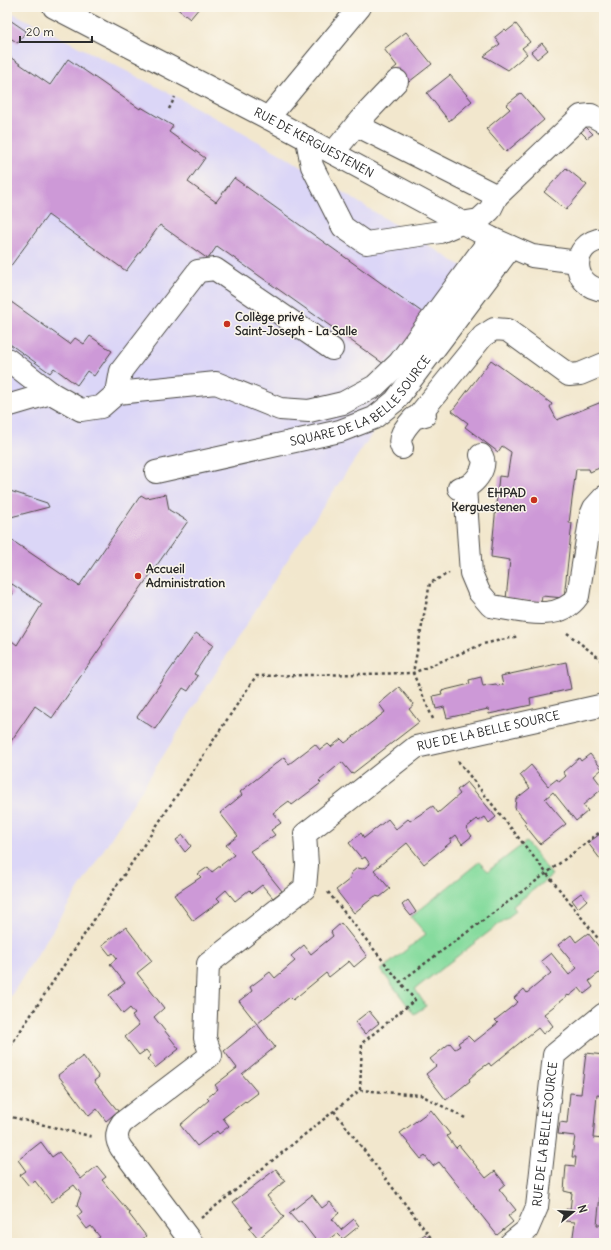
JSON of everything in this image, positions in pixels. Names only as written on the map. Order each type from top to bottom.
[{"type":"street","name":"RUE DE KERGUESTENEN","points":[[54,7],[268,118],[491,238],[532,256],[578,262]]},
{"type":"street","points":[[268,118],[360,7]]},
{"type":"street","points":[[333,153],[356,125],[397,81]]},
{"type":"street","points":[[307,139],[312,166],[343,227],[366,243],[440,232],[461,223],[479,220],[490,210],[497,196],[581,116],[591,115],[602,121]]},
{"type":"street","points":[[356,125],[497,196]]},
{"type":"street","points":[[7,359],[51,393],[81,410],[101,407],[117,393],[216,383],[280,409],[309,411],[342,403],[375,386],[399,363],[491,238]]},
{"type":"street","points":[[604,239],[596,240],[587,245],[580,252],[578,262],[582,280],[589,286],[604,290]]},
{"type":"street","name":"SQUARE DE LA BELLE SOURCE","points":[[156,472],[340,431],[374,418],[395,401],[511,247]]},
{"type":"street","points":[[117,393],[121,371],[198,271],[215,269],[332,349]]},
{"type":"street","points":[[402,448],[400,441],[402,435],[414,418],[422,415],[482,336],[494,329],[507,330],[569,375],[580,374],[604,364]]},
{"type":"street","points":[[7,406],[51,393]]},
{"type":"street","points":[[481,454],[484,461],[483,468],[471,485],[462,488],[471,573],[474,583],[491,606],[549,614],[566,608],[573,603],[578,596],[590,515],[604,497]]},
{"type":"street","name":"RUE DE LA BELLE SOURCE","points":[[117,1143],[116,1135],[122,1123],[211,1054],[205,1038],[208,964],[305,888],[307,866],[305,834],[416,747],[604,704]]},
{"type":"street","name":"RUE DE LA BELLE SOURCE","points":[[511,1243],[527,1230],[537,1207],[554,1055],[604,1014]]},
{"type":"street","points":[[117,1143],[188,1238]]},
{"type":"path","points":[[470,561],[430,583],[413,673],[442,741],[604,946]]},
{"type":"path","points":[[549,614],[559,626],[599,658],[604,665]]},
{"type":"path","points":[[7,1051],[256,676],[413,673],[484,644],[521,635]]},
{"type":"path","points":[[400,982],[547,874],[604,829]]},
{"type":"path","points":[[307,866],[415,1000],[362,1043],[360,1090]]},
{"type":"path","points":[[188,1238],[360,1090],[422,1095],[467,1119]]},
{"type":"path","points":[[334,1111],[435,1243]]},
{"type":"path","points":[[7,1116],[117,1143]]},
{"type":"shaded area","name":"Collège privé Saint-Joseph - La Salle","points":[[7,10],[175,96],[279,153],[478,276],[286,562],[7,1002]]},
{"type":"green space","points":[[526,842],[552,875],[513,906],[516,911],[415,989],[426,1006],[414,1014],[381,970],[426,934],[411,917],[479,862],[488,871]]},
{"type":"building","points":[[175,7],[200,7],[190,19]]},
{"type":"building","points":[[7,18],[26,31],[18,43],[7,36]]},
{"type":"building","points":[[516,24],[530,42],[522,48],[527,54],[508,70],[484,56],[500,44],[495,37],[505,29],[507,31]]},
{"type":"building","points":[[406,32],[432,64],[405,85],[392,70],[397,66],[384,49]]},
{"type":"building","points":[[542,43],[548,50],[537,59],[531,52]]},
{"type":"building","points":[[7,55],[50,85],[68,59],[140,109],[141,107],[173,126],[169,132],[205,158],[188,182],[216,202],[234,178],[426,315],[404,345],[400,343],[384,364],[217,246],[208,259],[160,225],[126,271],[48,215],[7,271]]},
{"type":"building","points":[[450,75],[472,101],[449,121],[427,93]]},
{"type":"building","points":[[521,93],[544,120],[506,152],[486,129],[510,109],[506,105]]},
{"type":"building","points":[[586,127],[593,134],[587,138],[580,131]]},
{"type":"building","points":[[566,168],[587,185],[566,210],[544,192]]},
{"type":"building","points":[[7,299],[70,344],[75,338],[84,344],[90,336],[112,351],[94,376],[87,371],[77,385],[54,368],[50,373],[7,342]]},
{"type":"building","name":"EHPAD Kerguestenen","points":[[491,360],[552,404],[550,407],[557,420],[604,401],[604,466],[590,472],[589,469],[576,469],[569,523],[572,523],[564,598],[542,596],[541,602],[506,599],[510,560],[491,557],[499,476],[507,477],[511,452],[502,446],[498,452],[465,427],[468,423],[452,411]]},
{"type":"building","points":[[7,490],[47,503],[49,507],[11,517],[7,500]]},
{"type":"building","points":[[166,494],[169,510],[188,521],[102,643],[103,644],[52,718],[35,706],[7,747],[7,637],[17,645],[42,604],[12,584],[9,588],[13,594],[7,599],[7,537],[79,586],[141,495],[146,498]]},
{"type":"building","points":[[196,633],[213,645],[194,674],[198,676],[188,691],[183,688],[155,729],[137,717]]},
{"type":"building","points":[[566,662],[571,689],[530,698],[531,705],[489,714],[488,709],[447,718],[444,707],[436,709],[433,696],[442,694],[441,691],[470,684],[469,680],[481,677],[483,686],[496,684],[497,686],[503,685],[501,676]]},
{"type":"building","points":[[399,687],[414,705],[409,709],[419,722],[352,774],[342,762],[319,781],[321,783],[292,805],[289,801],[273,813],[281,823],[271,830],[275,835],[250,851],[282,891],[273,898],[262,885],[252,893],[249,890],[235,901],[226,890],[217,898],[220,901],[193,921],[174,895],[201,877],[198,874],[208,867],[212,872],[234,855],[226,845],[238,836],[220,813],[242,795],[240,792],[284,757],[289,764],[315,744],[320,750],[328,744],[331,747],[341,739],[345,743],[385,712],[379,704]]},
{"type":"building","points":[[590,754],[602,769],[594,776],[603,788],[583,805],[588,811],[576,821],[553,792],[545,799],[566,824],[540,844],[524,824],[526,822],[515,808],[516,799],[530,788],[520,775],[531,765],[548,786],[557,779],[559,782],[566,776],[563,772],[579,758],[581,761]]},
{"type":"building","points":[[467,782],[496,817],[489,823],[485,817],[479,821],[477,819],[466,828],[472,836],[462,844],[456,835],[450,840],[451,842],[424,864],[407,843],[374,870],[390,889],[380,897],[375,896],[354,913],[336,890],[350,879],[351,873],[357,868],[363,869],[370,864],[365,857],[362,859],[349,843],[361,833],[364,838],[388,819],[396,829],[408,819],[410,821],[433,806],[438,813],[460,794],[457,790]]},
{"type":"building","points":[[604,831],[604,864],[588,843]]},
{"type":"building","points":[[183,835],[191,846],[185,852],[176,840]]},
{"type":"building","points":[[581,893],[587,900],[578,908],[572,900]]},
{"type":"building","points":[[408,900],[416,912],[411,916],[402,905]]},
{"type":"building","points":[[341,923],[367,956],[354,967],[349,961],[329,977],[326,973],[293,1000],[290,997],[257,1024],[239,1001],[252,991],[250,987],[270,972],[275,978],[295,961],[291,956],[304,945],[311,954],[333,936],[331,932]]},
{"type":"building","points":[[126,927],[152,961],[137,973],[164,1008],[154,1017],[179,1049],[155,1068],[147,1059],[151,1056],[146,1050],[139,1055],[125,1037],[139,1025],[132,1016],[135,1014],[130,1008],[123,1014],[109,995],[125,983],[110,964],[117,958],[113,953],[110,955],[102,945]]},
{"type":"building","points":[[588,933],[604,953],[604,969],[589,981],[593,987],[584,994],[579,988],[569,996],[568,995],[544,1014],[553,1026],[543,1034],[538,1028],[491,1066],[489,1063],[479,1070],[469,1079],[470,1081],[446,1100],[426,1074],[436,1066],[430,1059],[450,1043],[455,1049],[460,1046],[458,1043],[468,1036],[474,1042],[498,1023],[495,1020],[518,1002],[514,998],[524,989],[527,993],[551,973],[541,961],[551,953],[569,975],[577,968],[558,945],[571,935],[576,942]]},
{"type":"building","points":[[369,1011],[379,1023],[365,1034],[355,1022]]},
{"type":"building","points":[[257,1024],[275,1047],[242,1074],[258,1093],[223,1118],[229,1126],[219,1134],[217,1131],[197,1146],[180,1125],[209,1100],[207,1098],[218,1089],[215,1085],[237,1068],[224,1051]]},
{"type":"building","points":[[586,1053],[604,1055],[604,1096],[597,1095],[593,1138],[604,1139],[604,1156],[597,1225],[602,1225],[600,1243],[572,1243],[575,1222],[565,1221],[566,1209],[570,1210],[572,1193],[564,1191],[566,1165],[575,1166],[576,1157],[572,1157],[575,1136],[558,1134],[560,1122],[567,1123],[570,1093],[581,1094]]},
{"type":"building","points":[[83,1056],[99,1077],[94,1081],[118,1111],[106,1121],[97,1109],[89,1116],[58,1075]]},
{"type":"building","points":[[431,1110],[450,1134],[447,1136],[456,1148],[459,1145],[486,1178],[495,1171],[505,1184],[499,1189],[516,1210],[508,1216],[513,1222],[497,1235],[439,1162],[433,1166],[425,1156],[421,1159],[400,1133]]},
{"type":"building","points":[[41,1142],[52,1157],[59,1152],[81,1179],[97,1166],[106,1177],[102,1180],[130,1213],[129,1214],[146,1236],[138,1243],[100,1243],[97,1239],[100,1237],[91,1226],[87,1229],[77,1216],[82,1212],[77,1205],[81,1194],[74,1185],[51,1202],[35,1181],[29,1186],[20,1175],[26,1171],[18,1160]]},
{"type":"building","points":[[276,1169],[285,1181],[267,1196],[284,1217],[258,1239],[249,1228],[252,1226],[233,1202]]},
{"type":"building","points":[[312,1195],[322,1208],[330,1202],[339,1213],[332,1219],[341,1230],[354,1219],[359,1226],[343,1239],[337,1233],[324,1243],[318,1243],[301,1221],[298,1223],[289,1213]]},
{"type":"building","points":[[425,1234],[433,1243],[413,1243]]},
{"type":"place","name":"Collège privé Saint-Joseph - La Salle","points":[[227,324]]},
{"type":"place","name":"EHPAD Kerguestenen","points":[[534,500]]},
{"type":"place","name":"Accueil Administration","points":[[138,576]]}]
